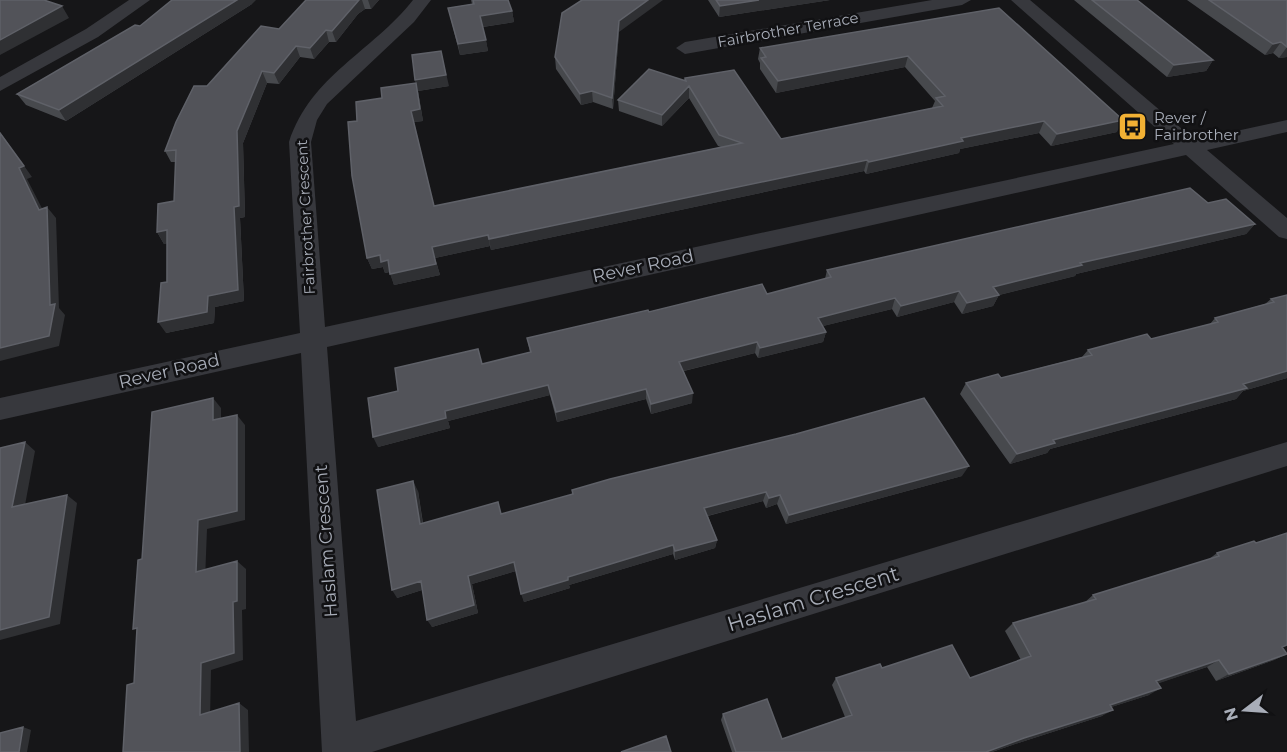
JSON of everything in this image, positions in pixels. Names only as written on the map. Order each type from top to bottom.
[{"type":"street","points":[[0,85],[92,33],[139,0]]},
{"type":"street","name":"Fairbrother Crescent","points":[[313,339],[300,142],[303,127],[308,113],[326,92],[396,32],[422,0]]},
{"type":"street","name":"Fairbrother Terrace","points":[[685,48],[962,0]]},
{"type":"street","points":[[1020,0],[1287,231]]},
{"type":"street","name":"Rever Road","points":[[0,409],[1287,126]]},
{"type":"street","name":"Haslam Crescent","points":[[313,339],[339,748],[1287,454]]},
{"type":"building","points":[[0,0],[44,0],[62,6],[0,40]]},
{"type":"building","points":[[172,0],[237,0],[59,110],[17,94],[135,25],[140,26]]},
{"type":"building","points":[[306,0],[359,0],[332,31],[326,30],[310,48],[296,46],[274,73],[262,71],[237,131],[239,206],[234,207],[238,290],[208,296],[207,312],[158,322],[161,283],[167,282],[167,230],[157,232],[158,204],[174,201],[176,150],[165,151],[176,122],[194,86],[207,86],[261,26],[279,29]]},
{"type":"building","points":[[473,0],[508,0],[512,11],[480,16],[486,40],[458,44],[448,8],[474,4]]},
{"type":"building","points":[[582,0],[648,0],[619,21],[612,98],[592,91],[580,94],[555,57],[562,13]]},
{"type":"building","points":[[716,0],[759,0],[720,6]]},
{"type":"building","points":[[1092,0],[1137,0],[1213,60],[1174,65]]},
{"type":"building","points":[[1209,0],[1287,0],[1287,47],[1281,42],[1273,44]]},
{"type":"building","points":[[999,8],[1123,120],[1057,134],[1044,121],[961,138],[963,141],[869,162],[867,160],[489,239],[488,235],[432,247],[436,264],[390,274],[388,260],[381,262],[380,255],[367,258],[352,176],[348,122],[357,121],[356,102],[382,98],[381,88],[416,83],[420,109],[411,111],[434,206],[742,143],[719,135],[689,86],[662,115],[618,100],[649,69],[686,81],[685,78],[734,70],[781,139],[943,106],[936,98],[945,96],[908,56],[778,81],[761,58],[766,57],[760,48]]},
{"type":"building","points":[[441,51],[446,75],[415,80],[412,55]]},
{"type":"building","points":[[0,133],[24,166],[19,168],[39,210],[47,207],[50,305],[55,304],[49,336],[0,348]]},
{"type":"building","points":[[1190,188],[1208,203],[1226,199],[1255,224],[1080,263],[1082,265],[993,287],[999,295],[967,303],[959,291],[901,306],[895,298],[818,318],[826,332],[760,348],[757,342],[679,362],[693,393],[651,404],[646,389],[556,412],[548,385],[445,411],[446,418],[373,437],[368,398],[398,391],[395,368],[478,349],[482,364],[531,352],[527,338],[648,310],[649,312],[762,284],[767,294],[831,277],[827,270]]},
{"type":"building","points":[[1287,295],[1287,371],[1243,384],[1247,388],[1053,440],[1055,443],[1017,454],[966,383],[998,374],[1001,378],[1092,355],[1088,350],[1147,334],[1151,339],[1218,322],[1215,318],[1274,302],[1271,299]]},
{"type":"building","points":[[213,398],[213,420],[237,415],[237,511],[198,520],[196,572],[237,561],[237,601],[233,602],[234,653],[201,663],[200,715],[239,703],[240,752],[123,752],[127,685],[134,683],[137,628],[133,629],[138,560],[142,559],[152,412]]},
{"type":"building","points":[[924,398],[969,466],[789,515],[780,495],[769,498],[766,492],[704,508],[717,540],[675,551],[673,545],[521,594],[514,562],[468,576],[474,605],[427,620],[421,581],[392,590],[377,490],[413,481],[420,524],[498,502],[501,514],[573,494],[572,490],[610,479],[796,434]]},
{"type":"building","points":[[25,442],[12,507],[67,495],[49,617],[0,630],[0,448]]},
{"type":"building","points":[[1287,533],[1287,645],[1282,647],[1287,654],[1229,674],[1219,660],[1156,681],[1161,688],[1110,705],[1113,710],[986,752],[736,752],[723,714],[767,699],[782,739],[852,715],[836,678],[880,664],[882,668],[952,645],[970,678],[1031,656],[1013,623],[1096,599],[1093,595],[1219,556],[1217,553],[1254,541],[1256,543]]},
{"type":"building","points":[[23,727],[19,752],[0,752],[0,733]]},
{"type":"building","points":[[666,736],[671,752],[621,752]]},
{"type":"place","name":"Rever / Fairbrother","points":[[1133,127]]}]
